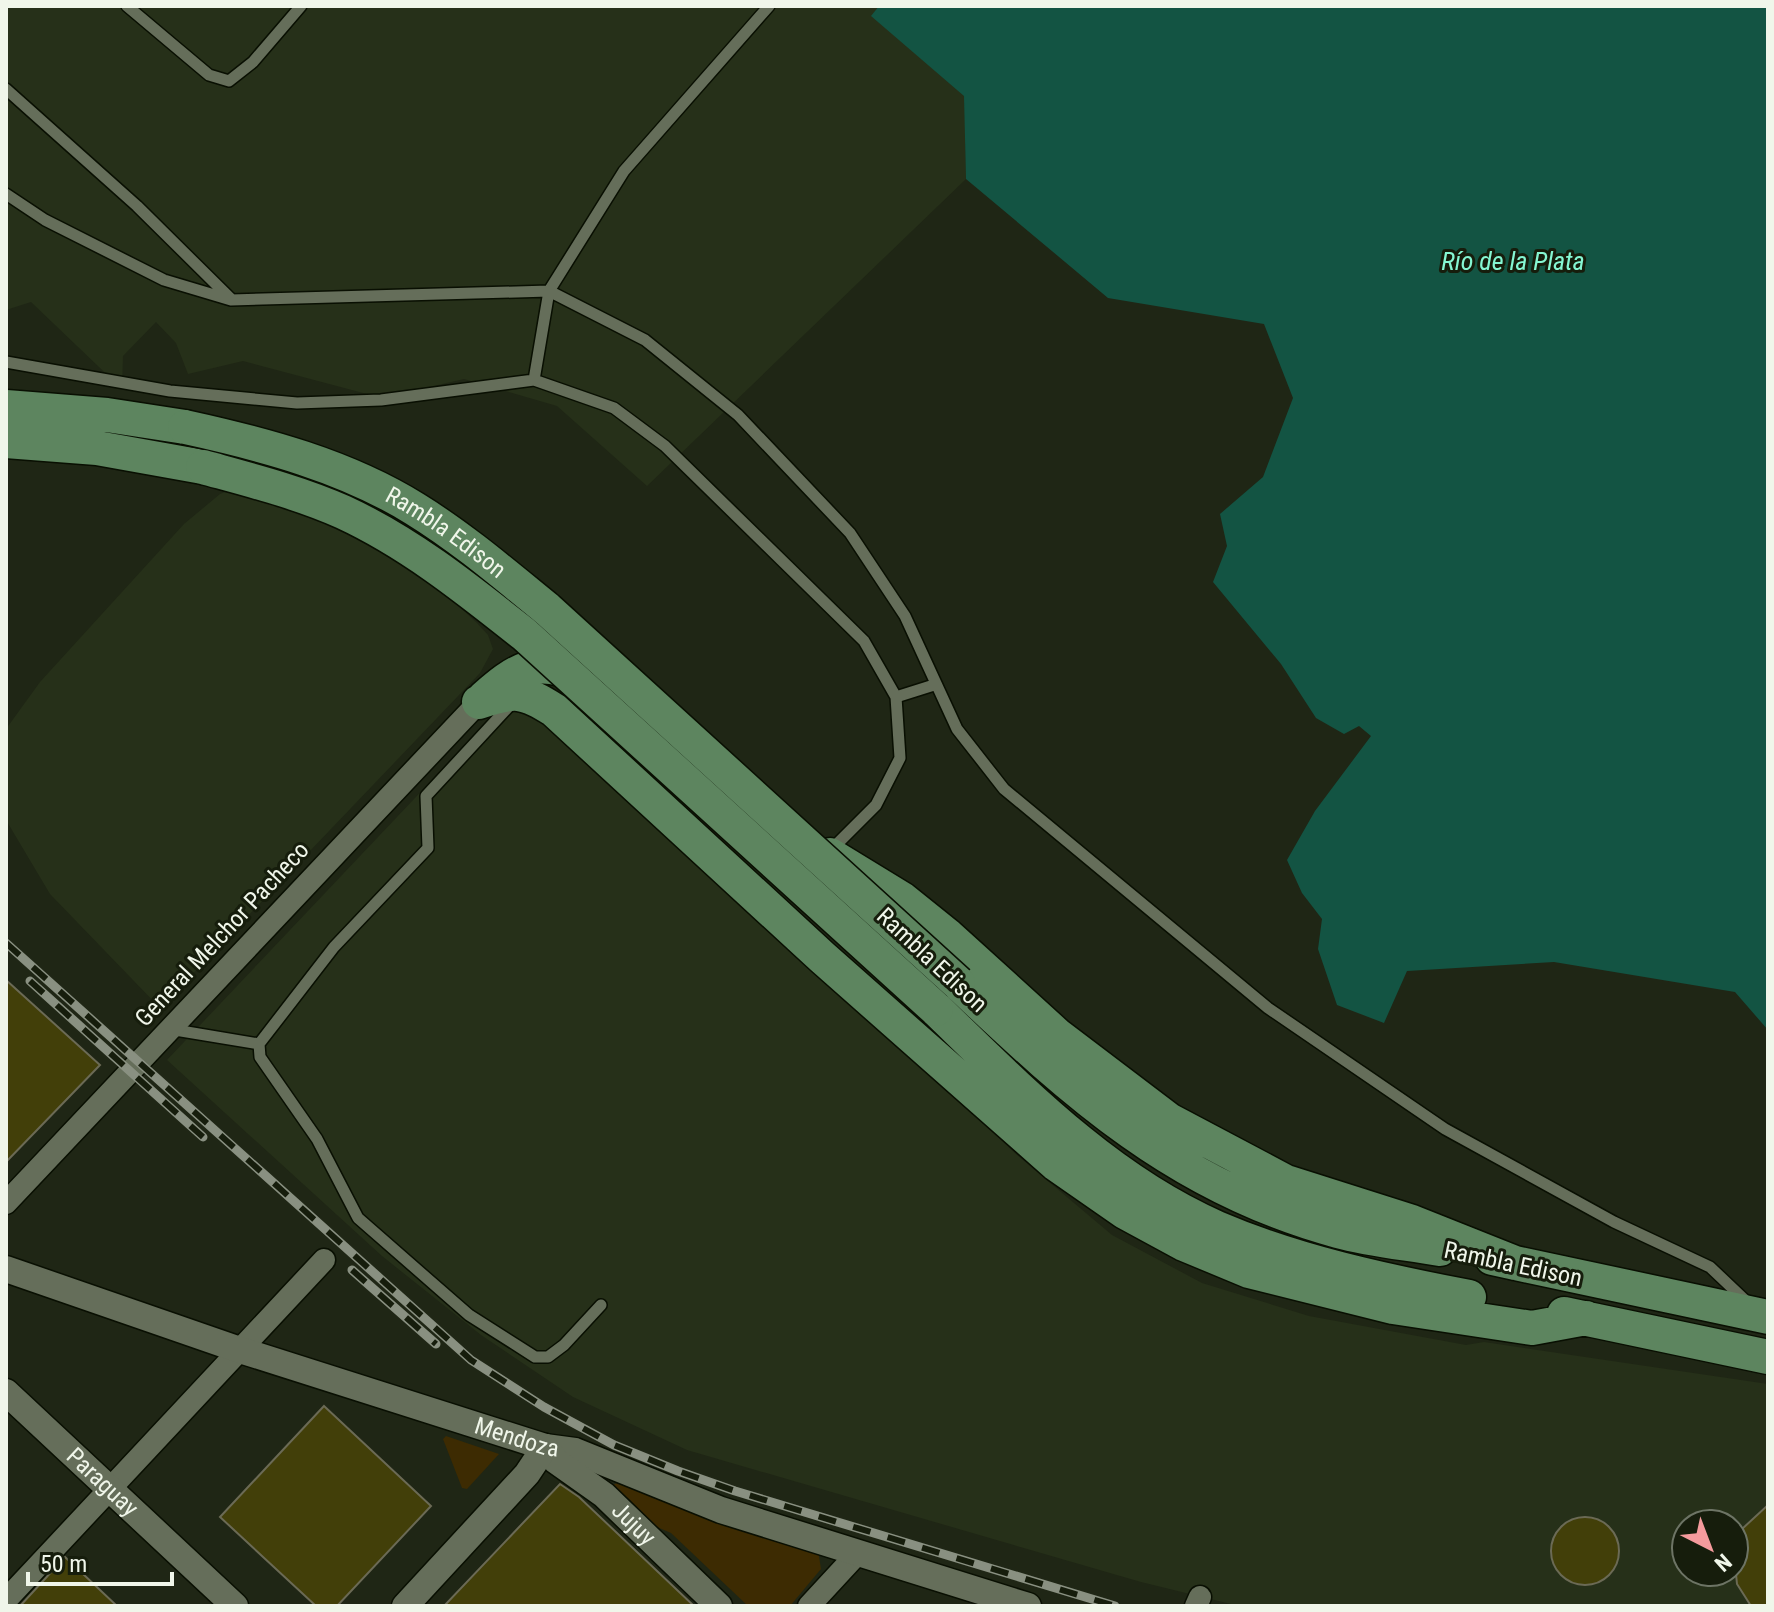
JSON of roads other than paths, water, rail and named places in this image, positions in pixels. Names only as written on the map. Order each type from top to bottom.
[{"type":"main road","name":"Rambla Edison","points":[[6,407],[107,415],[249,441],[350,477],[413,508],[479,553],[547,609],[1083,1099],[1133,1135],[1200,1175],[1283,1213],[1339,1231],[1515,1263],[1765,1316]]},
{"type":"main road","name":"Rambla Edison","points":[[6,441],[97,448],[203,467],[292,493],[342,512],[456,579],[525,635],[936,1009],[1059,1126],[1105,1162],[1217,1228],[1328,1265],[1453,1294],[1586,1318],[1768,1357]]},
{"type":"main road","points":[[479,702],[517,670],[540,666],[576,673],[827,853],[925,917],[1057,1035],[1169,1120],[1234,1158],[1286,1182],[1412,1222],[1515,1263]]},
{"type":"main road","points":[[479,702],[509,692],[530,695],[554,710],[822,957],[1056,1164],[1125,1212],[1184,1244],[1249,1271],[1393,1307],[1532,1328],[1586,1318]]},
{"type":"street","name":"General Melchor Pacheco","points":[[6,1203],[479,702]]},
{"type":"street","points":[[6,1600],[324,1260]]},
{"type":"street","name":"Mendoza","points":[[6,1269],[240,1350],[545,1447],[575,1451],[692,1499],[1028,1606]]},
{"type":"street","name":"Paraguay","points":[[6,1392],[235,1606]]},
{"type":"street","points":[[405,1606],[527,1474],[545,1447]]},
{"type":"street","name":"Jujuy","points":[[545,1447],[556,1461],[604,1495],[719,1606]]},
{"type":"street","points":[[809,1606],[857,1554]]},
{"type":"lane","points":[[127,6],[209,75],[229,81],[253,62],[301,6]]},
{"type":"lane","points":[[534,380],[549,291],[624,171],[751,31],[768,6]]},
{"type":"lane","points":[[6,89],[158,225],[231,300]]},
{"type":"lane","points":[[6,194],[45,220],[164,280],[231,300],[549,291],[645,340],[738,415],[850,533],[905,616],[934,685],[957,729],[1004,789],[1268,1008],[1445,1129],[1614,1222],[1710,1267],[1765,1316]]},
{"type":"lane","points":[[6,362],[170,391],[297,403],[367,401],[534,380],[614,408],[665,446],[864,641],[896,697],[900,758],[876,805],[827,853]]},
{"type":"lane","points":[[896,697],[934,685]]},
{"type":"lane","points":[[521,694],[426,796],[428,848],[334,947],[259,1044],[260,1057],[317,1139],[358,1218],[469,1315],[535,1357],[548,1357],[564,1345],[601,1305]]},
{"type":"lane","points":[[168,1029],[259,1044]]},
{"type":"water","name":"Río de la Plata","points":[[879,6],[1768,6],[1768,1030],[1735,992],[1554,962],[1407,971],[1384,1023],[1337,1005],[1318,949],[1322,919],[1302,893],[1287,860],[1315,811],[1371,736],[1359,726],[1344,734],[1316,718],[1281,664],[1213,582],[1227,546],[1220,514],[1263,477],[1293,398],[1264,324],[1108,298],[966,179],[964,96],[871,16]]},
{"type":"railway","points":[[6,943],[471,1360],[544,1407],[614,1445],[735,1491],[1115,1606]]},
{"type":"railway","points":[[30,981],[203,1137]]},
{"type":"railway","points":[[352,1270],[436,1344]]}]
